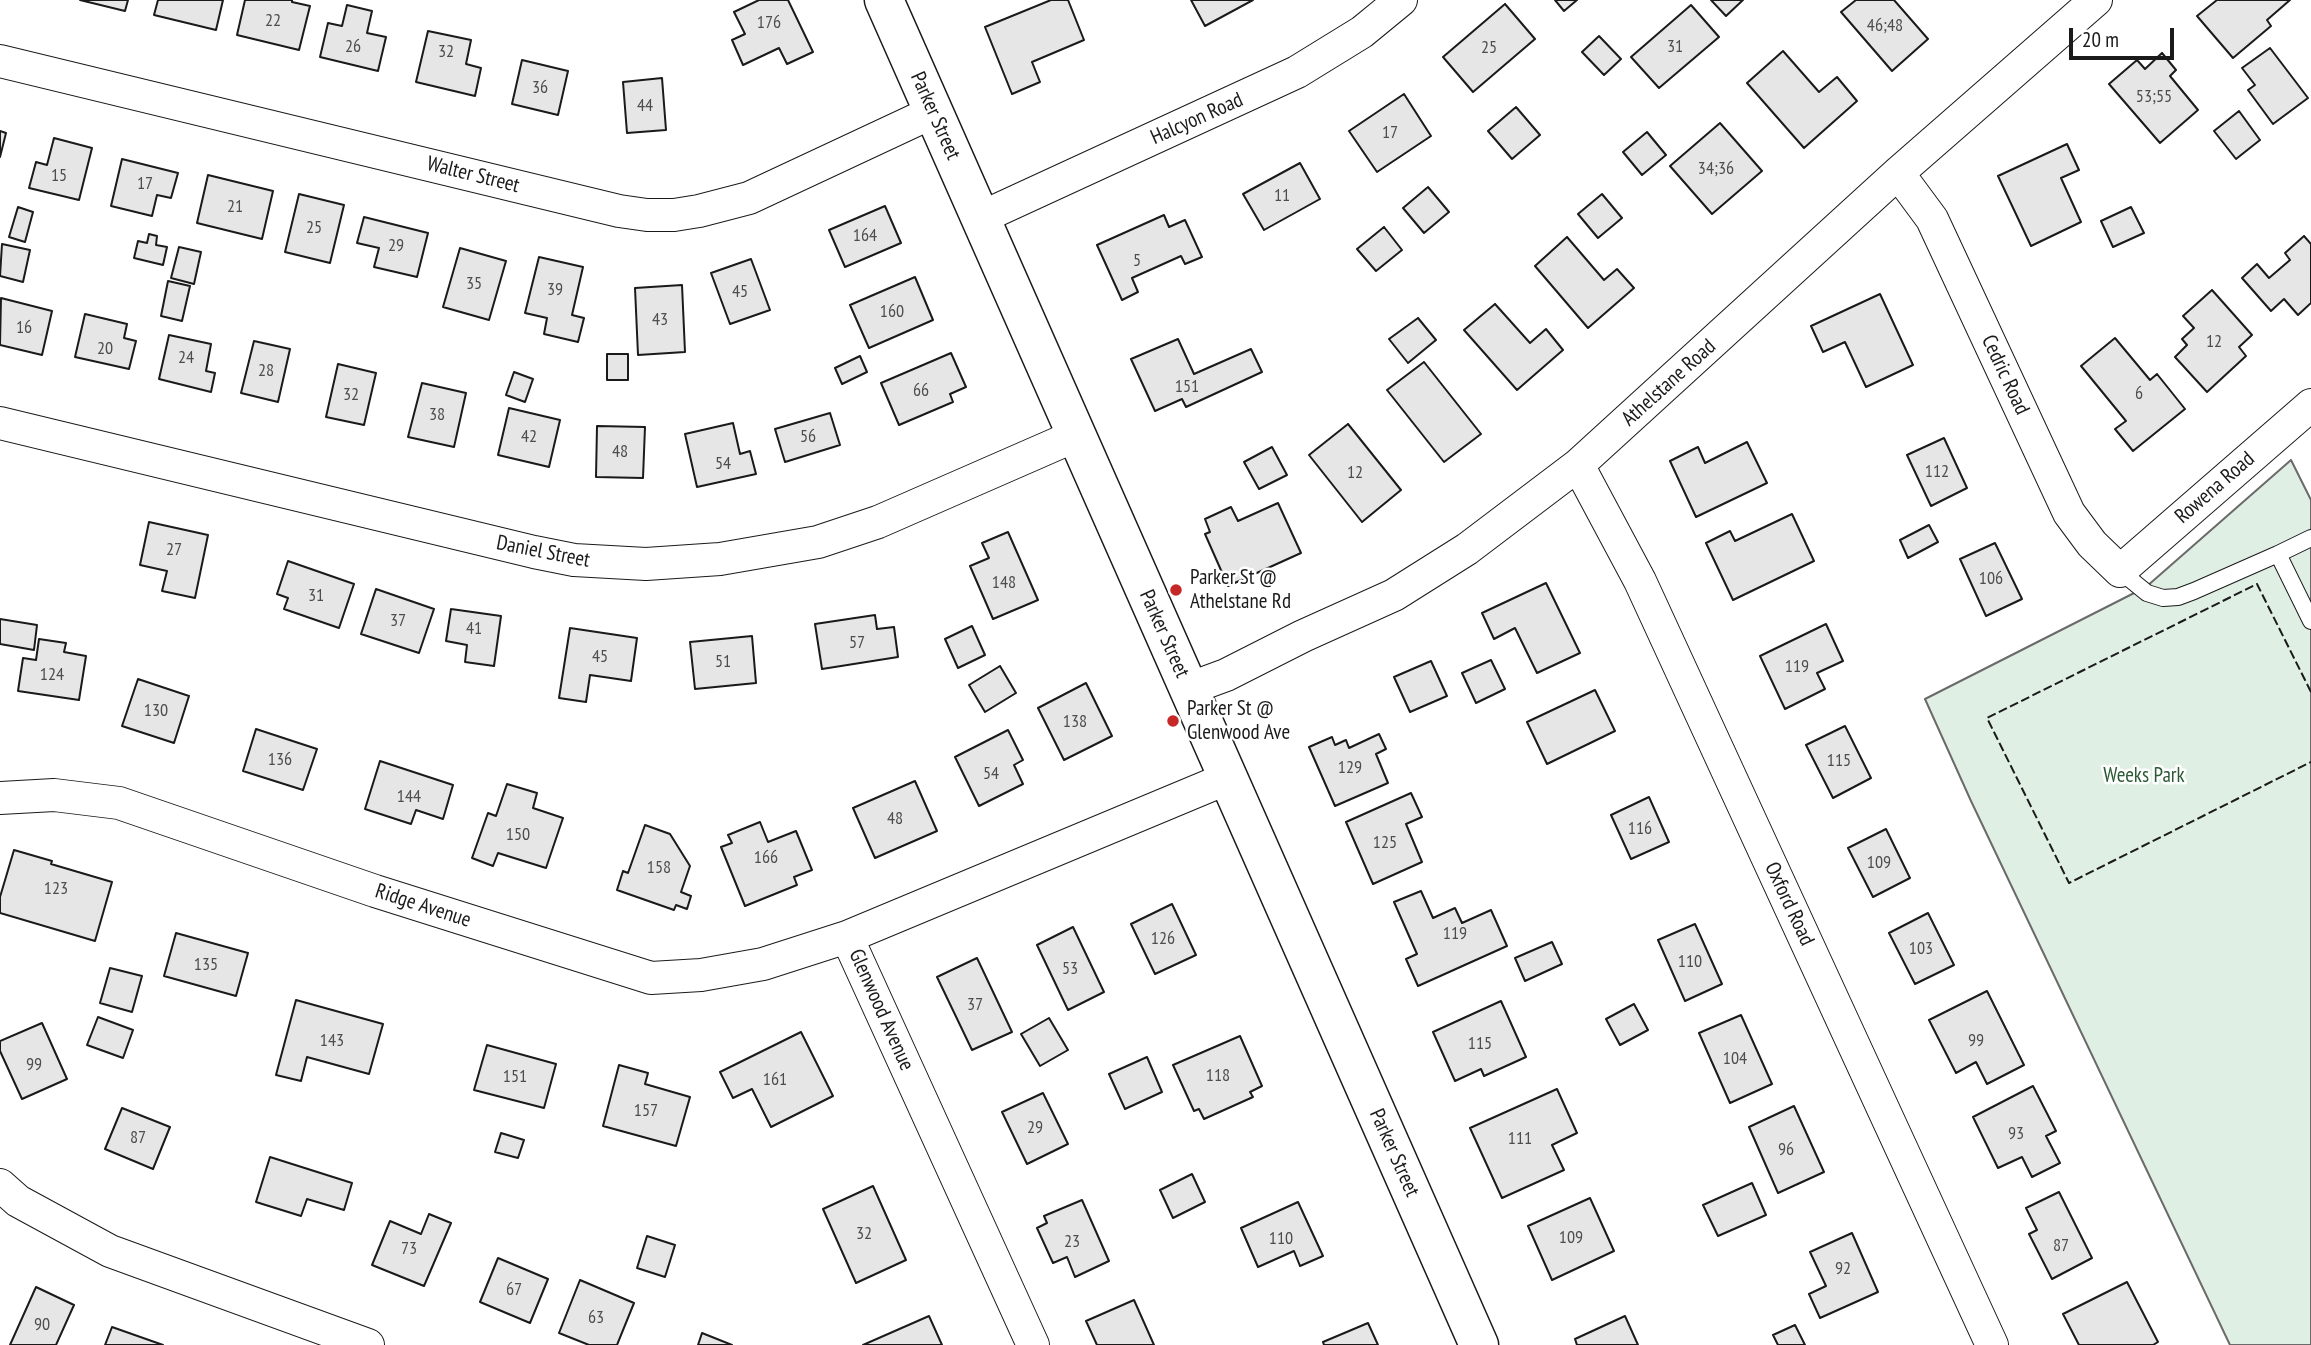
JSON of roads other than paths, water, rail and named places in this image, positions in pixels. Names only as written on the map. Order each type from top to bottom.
[{"type":"main road","name":"Parker Street","points":[[884,0],[1479,1345]]},
{"type":"street","name":"Halcyon Road","points":[[980,218],[1289,77],[1362,32],[1401,0]]},
{"type":"street","name":"Athelstane Road","points":[[1188,689],[1226,675],[1303,636],[1394,595],[1467,549],[1578,466],[1898,173],[2096,0]]},
{"type":"street","name":"Walter Street","points":[[0,61],[619,211],[647,215],[699,211],[749,198],[933,112]]},
{"type":"street","name":"Cedric Road","points":[[1898,173],[1932,219],[2069,513],[2092,544],[2120,571]]},
{"type":"street","name":"Rowena Road","points":[[2120,571],[2311,405]]},
{"type":"street","name":"Daniel Street","points":[[0,424],[534,552],[586,561],[646,564],[720,559],[818,542],[878,522],[1077,435]]},
{"type":"street","name":"Oxford Road","points":[[1578,466],[1640,581],[1992,1345]]},
{"type":"street","name":"Glenwood Avenue","points":[[1032,1345],[847,937],[1228,778]]},
{"type":"street","name":"Ridge Avenue","points":[[0,798],[54,795],[118,803],[375,891],[651,978],[701,975],[763,964],[847,937]]},
{"type":"street","points":[[0,1185],[18,1201],[110,1251],[368,1345]]},
{"type":"lane","points":[[2120,571],[2147,593],[2163,598],[2178,597],[2311,538]]},
{"type":"lane","points":[[2278,554],[2311,621]]},
{"type":"place","name":"Parker St @ Athelstane Rd","points":[[1176,590]]},
{"type":"place","name":"Parker St @ Glenwood Ave","points":[[1173,721]]},
{"type":"park label","name":"Weeks Park","points":[[2144,776]]}]
